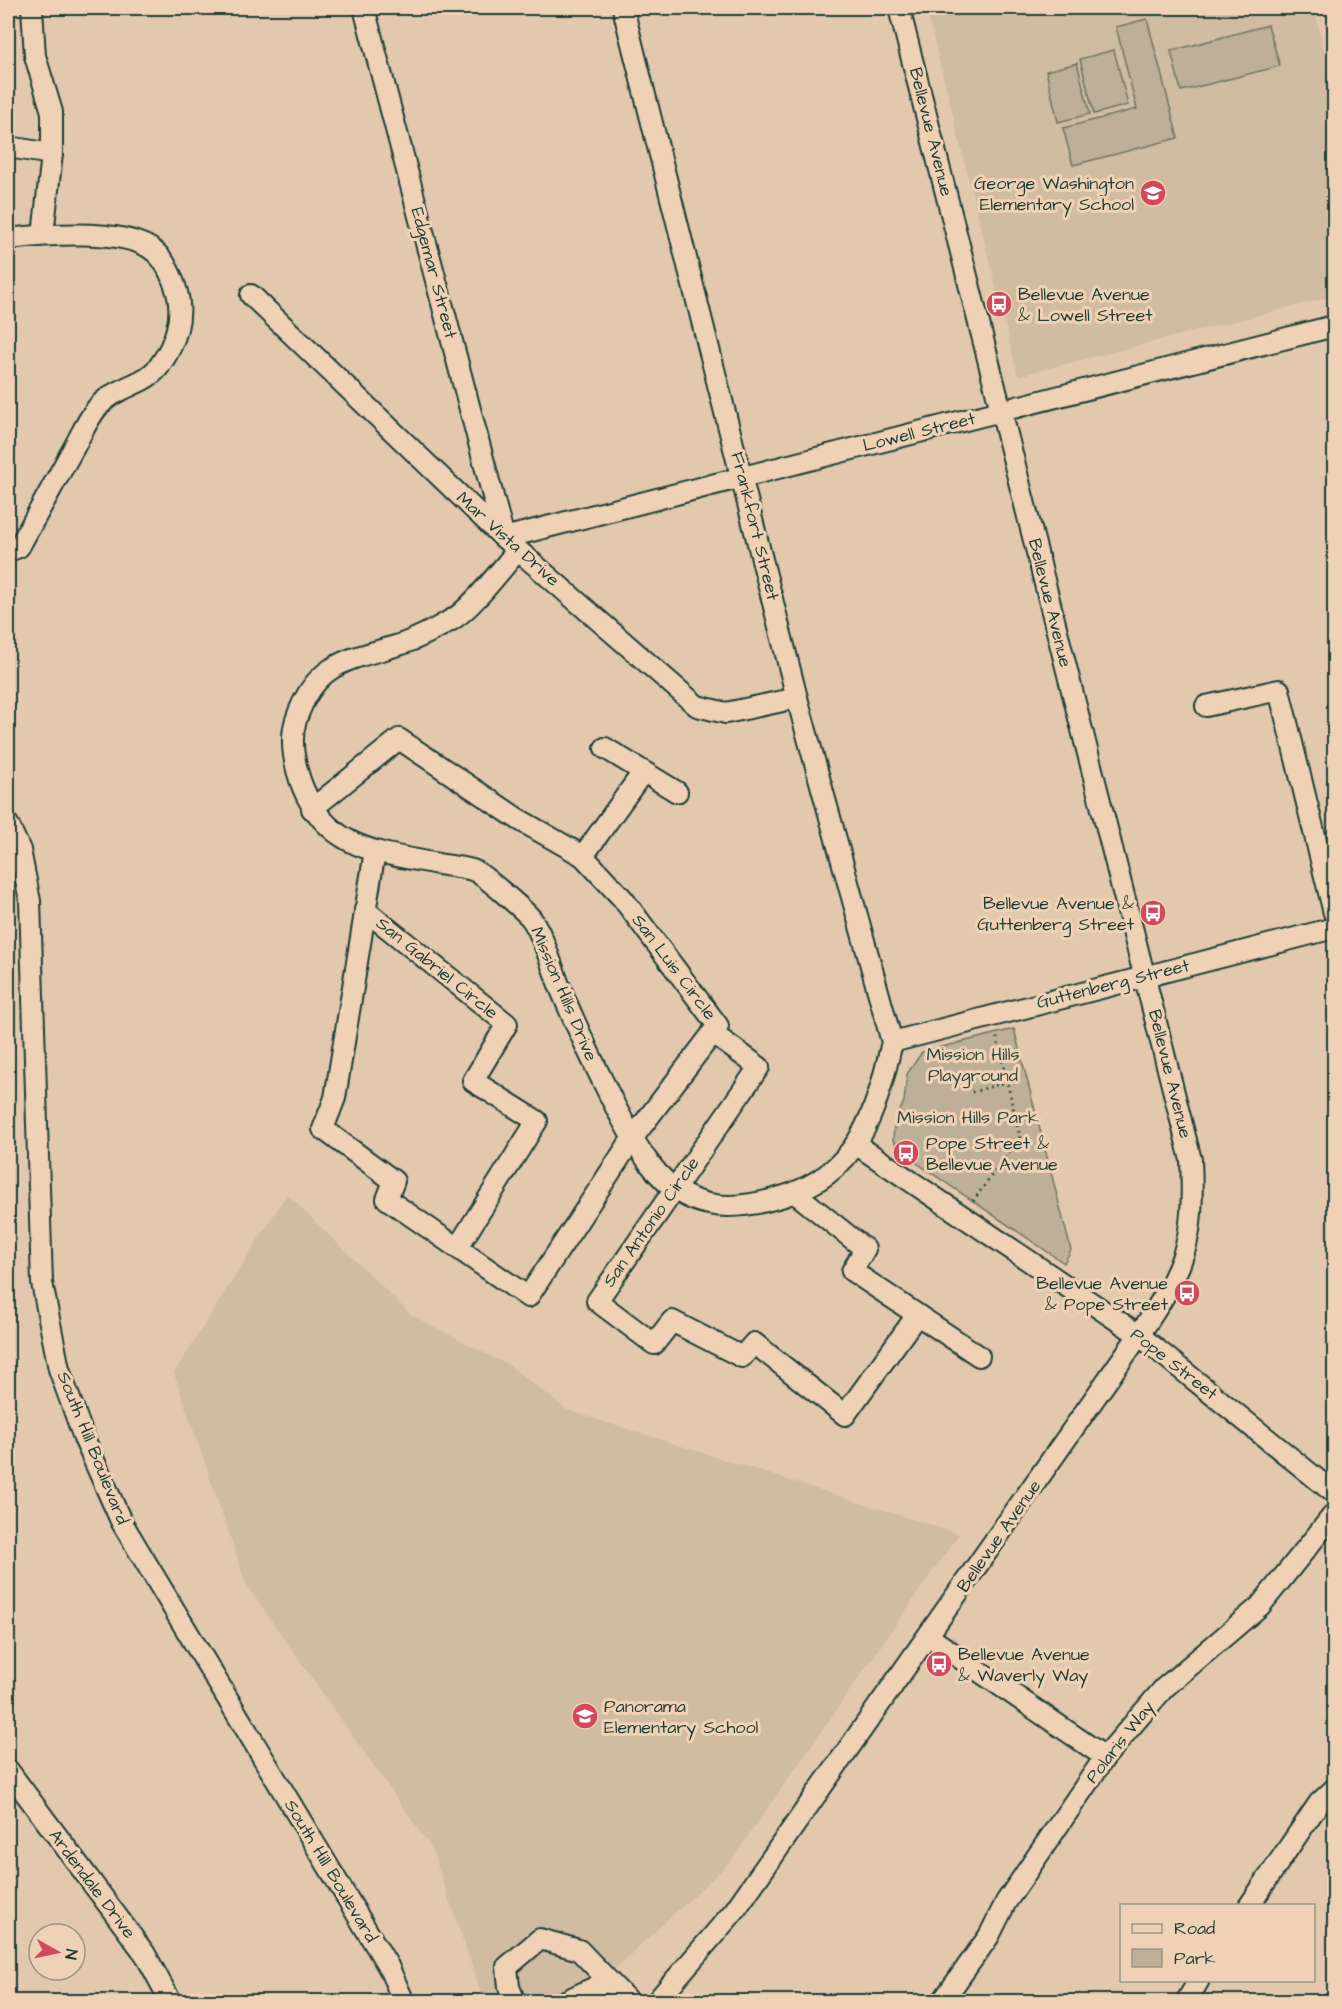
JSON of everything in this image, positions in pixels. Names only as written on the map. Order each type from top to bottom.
[{"type":"street","points":[[32,8],[35,56],[52,112],[52,154],[43,235]]},
{"type":"street","name":"Edgemar Street","points":[[364,8],[511,544]]},
{"type":"street","name":"Frankfort Street","points":[[624,8],[797,698],[892,1042]]},
{"type":"street","name":"Bellevue Avenue","points":[[656,2001],[735,1910],[1139,1335],[1172,1286],[1188,1246],[1193,1206],[1191,1160],[899,8]]},
{"type":"street","points":[[8,147],[52,154]]},
{"type":"street","points":[[8,239],[43,235],[119,238],[155,252],[176,288],[180,305],[180,319],[161,364],[152,375],[120,388],[96,408],[19,547],[8,551]]},
{"type":"street","name":"Mar Vista Drive","points":[[250,295],[511,544],[697,706],[726,713],[797,698]]},
{"type":"street","name":"Lowell Street","points":[[511,544],[742,477],[1335,326]]},
{"type":"street","name":"Mission Hills Drive","points":[[511,544],[457,617],[405,643],[352,656],[317,678],[295,722],[294,767],[312,809],[337,836],[375,851],[475,872],[531,918],[578,1032],[632,1139],[652,1170],[673,1189],[694,1199],[720,1206],[758,1204],[795,1193],[827,1175],[857,1145],[879,1101],[892,1042]]},
{"type":"street","points":[[1206,706],[1279,690],[1335,913]]},
{"type":"street","name":"San Luis Circle","points":[[312,809],[399,740],[518,819],[583,856],[623,899],[718,1026],[632,1139]]},
{"type":"street","points":[[605,748],[677,792]]},
{"type":"street","points":[[583,856],[644,772]]},
{"type":"street","name":"South Hill Boulevard","points":[[8,824],[20,850],[30,902],[42,1283],[59,1369],[84,1438],[121,1521],[388,1966],[404,2001]]},
{"type":"street","name":"San Gabriel Circle","points":[[375,851],[335,1098],[323,1129],[394,1181],[387,1199],[458,1246],[528,1297],[632,1139]]},
{"type":"street","name":"San Gabriel Circle","points":[[365,910],[507,1023],[473,1081],[537,1121],[458,1246]]},
{"type":"street","name":"Guttenberg Street","points":[[892,1042],[1144,975],[1335,928]]},
{"type":"street","name":"San Antonio Circle","points":[[712,1033],[759,1067],[597,1301],[654,1344],[672,1321],[742,1357],[754,1342],[845,1415],[917,1315]]},
{"type":"street","name":"Pope Street","points":[[857,1145],[1139,1335],[1335,1493]]},
{"type":"street","points":[[795,1193],[865,1249],[852,1271],[979,1356]]},
{"type":"street","name":"Polaris Way","points":[[942,2001],[989,1936],[1006,1902],[1105,1758],[1164,1688],[1260,1606],[1335,1514]]},
{"type":"street","points":[[929,1637],[1105,1758]]},
{"type":"street","name":"Ardendale Drive","points":[[8,1770],[145,1954],[171,2001]]},
{"type":"street","points":[[1250,1904],[1319,1803],[1335,1789]]},
{"type":"street","points":[[515,2001],[509,1987],[507,1967],[540,1939],[579,1950],[629,2001]]},
{"type":"street","points":[[563,2001],[608,1981]]},
{"type":"street","points":[[1186,2001],[1199,1982]]},
{"type":"path","points":[[962,1216],[1020,1137],[992,1015]]},
{"type":"path","points":[[972,1092],[1007,1082]]},
{"type":"shaded area","name":"George Washington Elementary School","points":[[926,8],[1314,8],[1334,90],[1334,296],[1018,376]]},
{"type":"shaded area","name":"Panorama Elementary School","points":[[287,1194],[411,1315],[510,1366],[567,1410],[959,1534],[730,1862],[580,2001],[484,2001],[431,1847],[247,1586],[174,1373]]},
{"type":"green space","points":[[1147,19],[1178,138],[1073,165],[1063,128],[1137,109],[1116,27]]},
{"type":"green space","points":[[1268,25],[1280,66],[1181,91],[1171,51]]},
{"type":"green space","points":[[1114,50],[1128,105],[1094,114],[1080,59]]},
{"type":"green space","points":[[1077,63],[1090,114],[1058,122],[1046,71]]},
{"type":"green space","name":"Mission Hills Park","points":[[1014,1029],[1071,1250],[1064,1263],[905,1155],[893,1140],[894,1126],[904,1101],[907,1074],[922,1052]]},
{"type":"place","name":"George Washington Elementary School","points":[[1153,193]]},
{"type":"place","name":"Bellevue Avenue & Lowell Street","points":[[999,304]]},
{"type":"place","name":"Bellevue Avenue & Guttenberg Street","points":[[1153,913]]},
{"type":"place","name":"Pope Street & Bellevue Avenue","points":[[906,1153]]},
{"type":"place","name":"Bellevue Avenue & Pope Street","points":[[1187,1293]]},
{"type":"place","name":"Bellevue Avenue & Waverly Way","points":[[939,1664]]},
{"type":"place","name":"Panorama Elementary School","points":[[585,1716]]},
{"type":"park label","name":"Mission Hills Playground","points":[[973,1064]]}]
